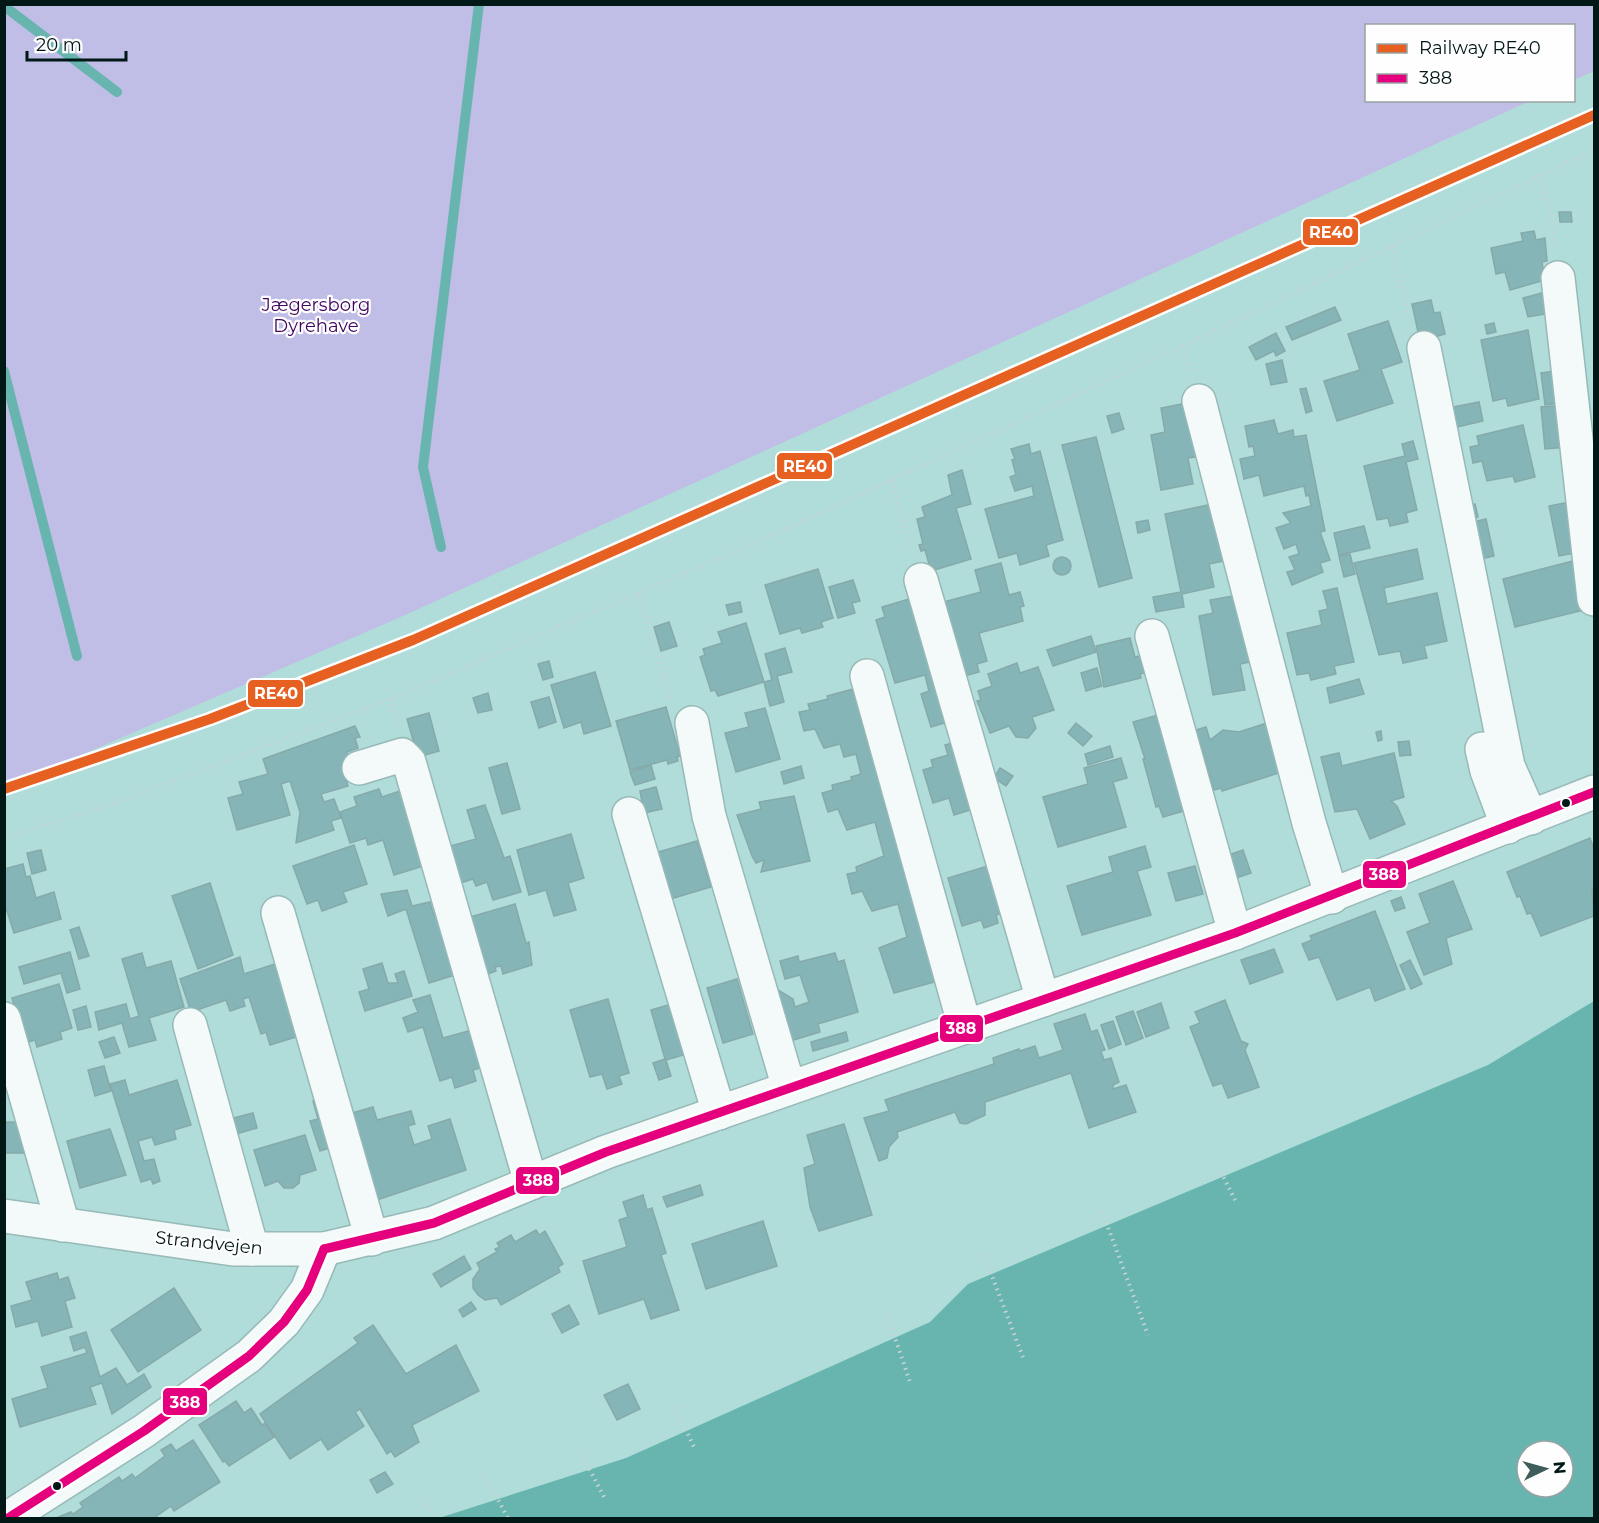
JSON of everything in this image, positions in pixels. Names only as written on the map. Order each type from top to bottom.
[{"type":"main road","points":[[1558,278],[1594,598]]},
{"type":"main road","points":[[1424,348],[1520,823]]},
{"type":"main road","points":[[1411,390],[1487,771],[1520,823]]},
{"type":"main road","points":[[1199,400],[1309,823],[1338,894]]},
{"type":"main road","points":[[1249,533],[1338,894]]},
{"type":"main road","points":[[921,580],[1043,1000]]},
{"type":"main road","points":[[1152,636],[1235,933]]},
{"type":"main road","points":[[867,676],[965,1027]]},
{"type":"main road","points":[[692,723],[709,816],[789,1088]]},
{"type":"main road","points":[[359,768],[402,755],[409,762],[531,1183]]},
{"type":"main road","name":"Strandvejen","points":[[4,1216],[233,1249],[324,1249],[435,1223],[606,1152],[1235,933],[1520,823],[1594,792]]},
{"type":"main road","points":[[629,814],[719,1113]]},
{"type":"main road","points":[[278,913],[372,1239]]},
{"type":"main road","points":[[4,1019],[63,1225]]},
{"type":"main road","points":[[190,1024],[252,1249]]},
{"type":"main road","points":[[8,1518],[144,1431],[249,1356],[284,1322],[307,1290],[324,1249]]},
{"type":"path","points":[[4,838],[109,805],[266,748],[391,699],[638,593],[1183,346],[1594,150]]},
{"type":"path","points":[[1539,175],[1551,212],[1558,278]]},
{"type":"path","points":[[1392,246],[1414,347],[1424,348]]},
{"type":"path","points":[[891,480],[921,580]]},
{"type":"path","points":[[638,593],[675,711],[692,723]]},
{"type":"path","points":[[1221,1172],[1236,1202]]},
{"type":"path","points":[[1102,1211],[1148,1335]]},
{"type":"path","points":[[984,1255],[1024,1360]]},
{"type":"path","points":[[888,1317],[910,1382]]},
{"type":"path","points":[[675,1407],[695,1449]]},
{"type":"path","points":[[581,1453],[604,1497]]},
{"type":"path","points":[[484,1474],[508,1518]]},
{"type":"path","points":[[426,1503],[434,1518]]},
{"type":"green space","name":"Jægersborg Dyrehave","points":[[5,4],[1594,4],[1594,71],[1575,80],[1575,24],[1365,24],[1365,102],[1528,102],[403,616],[5,788]]},
{"type":"shaded area","points":[[1594,1001],[1594,1518],[439,1518],[626,1458],[930,1322],[968,1284],[1488,1065]]},
{"type":"building","points":[[1559,212],[1571,212],[1572,222],[1560,222]]},
{"type":"building","points":[[1534,231],[1536,240],[1545,238],[1547,261],[1542,262],[1545,280],[1510,290],[1505,272],[1496,274],[1491,248],[1523,241],[1521,233]]},
{"type":"building","points":[[1549,291],[1552,313],[1528,317],[1523,298]]},
{"type":"building","points":[[1431,300],[1434,313],[1440,312],[1445,334],[1420,341],[1412,304]]},
{"type":"building","points":[[1335,307],[1341,320],[1292,340],[1286,327]]},
{"type":"building","points":[[1388,321],[1402,362],[1381,369],[1393,403],[1337,421],[1324,381],[1360,370],[1348,334]]},
{"type":"building","points":[[1494,323],[1496,332],[1487,334],[1485,325]]},
{"type":"building","points":[[1528,330],[1539,399],[1508,406],[1506,398],[1493,401],[1481,340]]},
{"type":"building","points":[[1276,333],[1285,351],[1276,356],[1274,351],[1256,360],[1249,347]]},
{"type":"building","points":[[1282,360],[1287,382],[1271,385],[1266,364]]},
{"type":"building","points":[[1555,371],[1559,403],[1545,405],[1541,373]]},
{"type":"building","points":[[1306,388],[1312,411],[1306,413],[1300,389]]},
{"type":"building","points":[[1192,402],[1202,456],[1188,458],[1193,484],[1161,490],[1151,435],[1165,432],[1161,408]]},
{"type":"building","points":[[1479,402],[1483,421],[1457,427],[1453,407]]},
{"type":"building","points":[[1564,405],[1568,447],[1545,449],[1541,407]]},
{"type":"building","points":[[1119,413],[1124,429],[1112,433],[1107,416]]},
{"type":"building","points":[[1274,420],[1278,434],[1293,430],[1294,437],[1306,435],[1325,531],[1320,532],[1330,560],[1320,563],[1323,572],[1292,585],[1287,572],[1295,570],[1289,557],[1299,554],[1296,544],[1284,549],[1276,528],[1291,523],[1283,513],[1311,506],[1309,495],[1306,496],[1304,486],[1264,496],[1259,475],[1244,479],[1240,459],[1255,456],[1253,446],[1249,447],[1245,426]]},
{"type":"building","points":[[1523,425],[1535,477],[1515,482],[1513,476],[1487,481],[1482,461],[1473,463],[1470,447],[1479,445],[1477,436]]},
{"type":"building","points":[[1096,437],[1132,578],[1099,587],[1062,445]]},
{"type":"building","points":[[1413,441],[1418,459],[1406,462],[1417,510],[1406,513],[1408,522],[1390,526],[1388,518],[1377,520],[1364,466],[1405,456],[1402,444]]},
{"type":"building","points":[[1029,444],[1031,454],[1040,451],[1063,540],[1046,545],[1049,556],[1020,565],[1017,553],[999,558],[985,509],[1034,496],[1032,486],[1015,491],[1010,477],[1016,475],[1012,460],[1015,459],[1011,449]]},
{"type":"building","points":[[962,470],[971,504],[956,508],[971,559],[931,571],[925,550],[921,551],[919,545],[923,544],[917,519],[925,517],[922,507],[952,495],[948,475]]},
{"type":"building","points":[[1575,501],[1581,552],[1559,556],[1549,506]]},
{"type":"building","points":[[1213,504],[1224,561],[1209,564],[1214,587],[1182,594],[1184,607],[1156,612],[1153,597],[1181,592],[1165,514]]},
{"type":"building","points":[[1475,504],[1478,517],[1468,519],[1465,507]]},
{"type":"building","points":[[1486,519],[1494,556],[1476,560],[1469,523]]},
{"type":"building","points":[[1148,520],[1150,530],[1138,533],[1136,522]]},
{"type":"building","points":[[1364,526],[1370,548],[1339,555],[1334,533]]},
{"type":"building","points":[[1417,549],[1423,579],[1384,588],[1387,604],[1437,593],[1447,641],[1424,646],[1427,658],[1403,663],[1400,651],[1379,655],[1354,563]]},
{"type":"building","points":[[1350,554],[1355,574],[1344,577],[1339,556]]},
{"type":"building","points":[[1058,557],[1066,557],[1071,562],[1069,573],[1058,575],[1053,570],[1053,562]]},
{"type":"building","points":[[1573,561],[1584,610],[1515,627],[1503,579]]},
{"type":"building","points":[[1001,563],[1009,595],[1020,592],[1024,606],[1020,607],[1023,621],[979,633],[987,661],[977,664],[979,672],[957,678],[936,604],[981,592],[975,570]]},
{"type":"building","points":[[818,569],[833,618],[821,622],[823,627],[802,633],[800,628],[780,634],[765,585]]},
{"type":"building","points":[[853,580],[860,601],[852,603],[855,613],[838,618],[829,587]]},
{"type":"building","points":[[1337,588],[1354,662],[1334,666],[1336,674],[1311,680],[1309,673],[1297,675],[1287,633],[1322,625],[1319,611],[1328,609],[1323,591]]},
{"type":"building","points":[[1238,595],[1255,661],[1240,664],[1245,690],[1213,695],[1199,616],[1213,613],[1210,600]]},
{"type":"building","points":[[916,597],[954,720],[931,727],[921,694],[929,691],[925,675],[895,683],[876,620],[885,617],[882,607]]},
{"type":"building","points":[[740,602],[742,612],[729,615],[726,605]]},
{"type":"building","points":[[669,622],[677,646],[661,651],[654,627]]},
{"type":"building","points":[[746,623],[764,682],[718,696],[715,690],[711,691],[700,657],[705,655],[703,649],[722,643],[718,632]]},
{"type":"building","points":[[1091,636],[1096,652],[1053,666],[1047,650]]},
{"type":"building","points":[[1130,638],[1135,657],[1144,655],[1148,672],[1140,674],[1141,678],[1104,687],[1096,646]]},
{"type":"building","points":[[785,648],[792,672],[777,676],[784,702],[770,706],[764,682],[772,680],[765,654]]},
{"type":"building","points":[[549,661],[553,677],[543,680],[538,664]]},
{"type":"building","points":[[1017,663],[1020,673],[1038,667],[1054,710],[1032,717],[1036,728],[1028,738],[1016,737],[1009,726],[990,733],[977,701],[981,700],[978,691],[992,686],[988,674]]},
{"type":"building","points":[[1097,668],[1102,686],[1086,691],[1081,673]]},
{"type":"building","points":[[595,672],[611,726],[584,734],[581,722],[564,728],[551,685]]},
{"type":"building","points":[[1359,679],[1364,694],[1330,703],[1327,688]]},
{"type":"building","points":[[857,688],[864,719],[861,720],[876,771],[880,769],[889,801],[884,802],[938,981],[894,993],[879,948],[907,937],[898,904],[872,911],[862,891],[852,894],[847,874],[857,872],[856,867],[884,856],[875,822],[847,830],[838,809],[828,812],[822,793],[833,790],[832,785],[852,780],[851,777],[861,774],[856,754],[844,757],[840,744],[824,748],[815,729],[804,731],[799,712],[810,710],[808,704],[828,699],[827,696]]},
{"type":"building","points":[[488,693],[492,710],[478,713],[473,698]]},
{"type":"building","points":[[549,697],[556,722],[539,728],[531,702]]},
{"type":"building","points":[[666,707],[680,756],[677,757],[678,761],[668,764],[667,760],[630,770],[616,721]]},
{"type":"building","points":[[765,708],[780,759],[736,772],[725,733],[749,727],[745,713]]},
{"type":"building","points":[[1169,712],[1194,808],[1163,817],[1159,806],[1156,807],[1143,759],[1145,759],[1133,722]]},
{"type":"building","points":[[429,713],[439,751],[418,757],[407,719]]},
{"type":"building","points":[[1270,722],[1285,771],[1222,791],[1221,788],[1214,790],[1196,730],[1206,727],[1210,740],[1223,730],[1239,732]]},
{"type":"building","points":[[1076,723],[1092,736],[1083,746],[1068,733]]},
{"type":"building","points":[[355,726],[360,737],[355,738],[358,748],[347,752],[347,763],[341,765],[348,786],[321,794],[324,802],[334,799],[341,818],[331,821],[334,830],[296,843],[300,812],[290,781],[281,784],[290,815],[237,830],[228,798],[243,794],[239,782],[268,774],[263,759]]},
{"type":"building","points":[[1381,731],[1382,740],[1378,741],[1376,732]]},
{"type":"building","points":[[963,740],[983,806],[954,815],[949,798],[933,803],[923,770],[933,767],[931,760],[948,755],[945,745]]},
{"type":"building","points":[[1409,741],[1411,755],[1400,756],[1398,742]]},
{"type":"building","points":[[1110,746],[1113,757],[1088,765],[1085,754]]},
{"type":"building","points":[[1339,753],[1342,766],[1394,753],[1404,797],[1391,801],[1397,806],[1405,824],[1370,839],[1357,809],[1335,812],[1321,757]]},
{"type":"building","points":[[1121,758],[1127,778],[1113,782],[1126,827],[1058,847],[1043,797],[1088,784],[1084,768]]},
{"type":"building","points":[[507,763],[520,809],[502,814],[489,768]]},
{"type":"building","points":[[651,765],[655,779],[635,785],[630,772]]},
{"type":"building","points":[[801,766],[804,778],[784,784],[781,772]]},
{"type":"building","points":[[1000,768],[1013,776],[1006,786],[994,778]]},
{"type":"building","points":[[656,787],[662,809],[644,813],[640,791]]},
{"type":"building","points":[[379,789],[382,797],[400,791],[411,826],[433,863],[394,875],[383,840],[368,845],[366,838],[350,843],[340,812],[357,806],[354,797]]},
{"type":"building","points":[[794,796],[810,861],[761,872],[764,860],[756,863],[737,815],[761,809],[759,802]]},
{"type":"building","points":[[485,805],[504,858],[510,856],[521,892],[493,900],[487,882],[476,886],[473,879],[454,885],[443,848],[476,839],[467,810]]},
{"type":"building","points":[[571,834],[584,878],[568,883],[576,910],[554,916],[546,890],[529,895],[517,850]]},
{"type":"building","points":[[1590,838],[1594,849],[1594,889],[1592,890],[1594,916],[1541,936],[1531,913],[1527,914],[1520,896],[1517,897],[1507,872]]},
{"type":"building","points":[[697,841],[711,887],[667,900],[651,854]]},
{"type":"building","points":[[354,845],[367,884],[343,892],[347,902],[322,911],[318,900],[307,904],[293,866]]},
{"type":"building","points":[[1145,846],[1151,867],[1137,871],[1151,915],[1082,935],[1067,886],[1113,872],[1109,857]]},
{"type":"building","points":[[41,850],[46,870],[32,874],[27,853]]},
{"type":"building","points":[[1243,850],[1251,873],[1227,881],[1220,858]]},
{"type":"building","points":[[998,863],[1013,910],[996,915],[998,923],[984,928],[981,920],[962,926],[948,878]]},
{"type":"building","points":[[23,864],[26,877],[30,876],[36,898],[54,892],[61,919],[14,933],[4,902],[4,869]]},
{"type":"building","points":[[1195,866],[1203,894],[1176,901],[1168,873]]},
{"type":"building","points":[[1453,881],[1472,929],[1446,938],[1452,964],[1424,975],[1407,932],[1430,923],[1419,894]]},
{"type":"building","points":[[210,883],[233,955],[198,969],[172,896]]},
{"type":"building","points":[[407,890],[412,906],[430,902],[433,913],[437,912],[455,975],[429,983],[406,909],[388,916],[381,894]]},
{"type":"building","points":[[1401,897],[1405,908],[1395,911],[1391,901]]},
{"type":"building","points":[[515,904],[526,943],[529,942],[532,965],[503,974],[501,966],[495,967],[496,971],[485,975],[463,919]]},
{"type":"building","points":[[1375,911],[1405,989],[1375,1001],[1370,987],[1337,1000],[1319,957],[1309,960],[1302,944],[1312,940],[1310,936]]},
{"type":"building","points":[[79,927],[89,956],[79,959],[70,930]]},
{"type":"building","points":[[1274,949],[1283,972],[1250,984],[1241,960]]},
{"type":"building","points":[[70,952],[80,989],[67,993],[61,973],[24,984],[19,967]]},
{"type":"building","points":[[142,953],[146,968],[171,961],[184,1007],[149,1018],[156,1040],[129,1047],[122,1023],[99,1030],[95,1012],[126,1004],[130,1019],[139,1016],[122,959]]},
{"type":"building","points":[[835,953],[838,962],[844,960],[858,1012],[818,1024],[820,1032],[787,1042],[772,991],[778,990],[793,999],[795,1007],[809,1002],[800,975],[785,979],[780,961],[798,956],[799,962]]},
{"type":"building","points":[[240,957],[244,974],[278,963],[297,1023],[292,1024],[296,1037],[270,1045],[266,1032],[261,1034],[249,997],[243,999],[245,1006],[230,1011],[226,1000],[191,1012],[180,979]]},
{"type":"building","points":[[1410,960],[1422,984],[1411,989],[1400,965]]},
{"type":"building","points":[[382,963],[388,983],[398,983],[395,974],[404,971],[412,996],[365,1011],[359,992],[369,989],[363,969]]},
{"type":"building","points":[[737,979],[753,1034],[723,1043],[707,988]]},
{"type":"building","points":[[59,984],[72,1028],[60,1032],[62,1039],[37,1047],[35,1040],[19,1045],[19,1022],[12,998]]},
{"type":"building","points":[[430,995],[443,1038],[472,1030],[484,1067],[473,1070],[476,1081],[455,1088],[452,1077],[440,1081],[423,1027],[408,1032],[403,1018],[418,1012],[413,1000]]},
{"type":"building","points":[[608,999],[629,1073],[619,1076],[622,1084],[607,1089],[602,1074],[590,1077],[570,1010]]},
{"type":"building","points":[[1225,1000],[1241,1041],[1248,1044],[1245,1050],[1259,1087],[1228,1098],[1222,1083],[1213,1086],[1190,1027],[1200,1023],[1195,1012]]},
{"type":"building","points":[[682,1001],[697,1051],[666,1060],[671,1076],[659,1080],[653,1063],[665,1059],[651,1010]]},
{"type":"building","points":[[1161,1003],[1169,1028],[1146,1037],[1137,1012]]},
{"type":"building","points":[[86,1006],[91,1027],[78,1030],[73,1010]]},
{"type":"building","points":[[1133,1011],[1143,1038],[1126,1045],[1116,1017]]},
{"type":"building","points":[[1085,1014],[1091,1032],[1097,1030],[1105,1050],[1101,1051],[1104,1060],[1111,1058],[1119,1082],[1113,1085],[1113,1089],[1126,1085],[1136,1112],[1089,1128],[1071,1073],[985,1102],[985,1115],[966,1124],[960,1123],[955,1112],[897,1132],[898,1137],[889,1147],[887,1158],[879,1161],[864,1118],[889,1111],[885,1100],[994,1064],[993,1058],[1019,1049],[1020,1051],[1035,1046],[1039,1058],[1063,1050],[1054,1024]]},
{"type":"building","points":[[1113,1021],[1121,1044],[1109,1049],[1101,1025]]},
{"type":"building","points":[[846,1032],[848,1041],[813,1051],[811,1042]]},
{"type":"building","points":[[114,1037],[120,1053],[105,1058],[99,1042]]},
{"type":"building","points":[[104,1066],[111,1091],[95,1096],[88,1070]]},
{"type":"building","points":[[125,1080],[129,1095],[177,1080],[191,1125],[174,1130],[176,1139],[155,1145],[152,1137],[138,1141],[144,1161],[154,1159],[160,1181],[153,1184],[151,1179],[141,1182],[110,1084]]},
{"type":"building","points":[[322,1098],[336,1146],[320,1151],[310,1121],[318,1119],[313,1101]]},
{"type":"building","points":[[373,1107],[377,1120],[411,1111],[415,1124],[408,1126],[414,1145],[432,1139],[428,1126],[450,1119],[466,1170],[377,1200],[352,1113]]},
{"type":"building","points":[[253,1113],[257,1128],[226,1137],[222,1121]]},
{"type":"building","points":[[4,1122],[23,1122],[24,1153],[4,1153]]},
{"type":"building","points":[[844,1124],[872,1215],[819,1231],[810,1207],[804,1168],[815,1164],[807,1135]]},
{"type":"building","points":[[110,1129],[126,1175],[80,1188],[67,1141]]},
{"type":"building","points":[[305,1135],[316,1170],[300,1175],[299,1183],[293,1188],[284,1188],[278,1181],[265,1186],[254,1150]]},
{"type":"building","points":[[700,1185],[703,1195],[667,1207],[663,1197]]},
{"type":"building","points":[[643,1195],[647,1210],[652,1208],[666,1253],[661,1255],[679,1310],[651,1319],[644,1299],[599,1314],[583,1261],[627,1247],[619,1220],[628,1217],[623,1202]]},
{"type":"building","points":[[763,1221],[777,1266],[706,1289],[692,1244]]},
{"type":"building","points":[[536,1230],[539,1235],[545,1231],[563,1264],[558,1267],[560,1272],[501,1305],[497,1298],[485,1300],[478,1295],[473,1288],[473,1279],[480,1269],[477,1263],[497,1252],[495,1249],[500,1247],[497,1243],[511,1235],[515,1242]]},
{"type":"building","points":[[464,1256],[471,1269],[441,1287],[433,1274]]},
{"type":"building","points":[[57,1273],[59,1280],[68,1277],[75,1298],[65,1301],[72,1327],[42,1336],[38,1321],[16,1327],[11,1306],[32,1300],[26,1282]]},
{"type":"building","points":[[174,1288],[201,1330],[138,1372],[111,1330]]},
{"type":"building","points":[[471,1302],[476,1309],[463,1317],[459,1310]]},
{"type":"building","points":[[569,1305],[579,1324],[562,1333],[552,1314]]},
{"type":"building","points":[[373,1325],[406,1374],[456,1345],[479,1391],[412,1425],[419,1442],[395,1457],[391,1451],[387,1454],[360,1409],[355,1412],[364,1426],[328,1450],[321,1439],[290,1459],[260,1414],[358,1343],[354,1338]]},
{"type":"building","points":[[86,1332],[100,1377],[116,1368],[127,1385],[144,1374],[151,1387],[112,1414],[102,1383],[90,1387],[96,1404],[20,1427],[12,1399],[48,1388],[41,1367],[87,1353],[85,1347],[74,1351],[70,1337]]},
{"type":"building","points":[[628,1384],[640,1409],[617,1420],[604,1395]]},
{"type":"building","points":[[236,1401],[244,1413],[251,1408],[262,1425],[265,1423],[274,1437],[229,1466],[225,1461],[223,1462],[199,1425]]},
{"type":"building","points":[[193,1440],[220,1482],[174,1511],[171,1506],[154,1518],[56,1518],[71,1512],[73,1514],[83,1507],[80,1503],[119,1477],[122,1481],[132,1474],[135,1478],[165,1456],[161,1450],[171,1444],[176,1451]]},
{"type":"building","points":[[385,1472],[393,1484],[377,1493],[370,1480]]},
{"type":"waterway","points":[[441,547],[423,467],[479,4]]},
{"type":"waterway","points":[[4,6],[117,92]]},
{"type":"waterway","points":[[4,371],[77,656]]},
{"type":"rail line","name":"RE40","points":[[4,789],[210,719],[413,640],[1594,115]]},
{"type":"transit line","name":"388","points":[[324,1249],[434,1223],[606,1152],[1235,933],[1594,792]]},
{"type":"transit line","name":"388","points":[[8,1518],[144,1431],[249,1356],[284,1322],[307,1290],[324,1249]]}]
